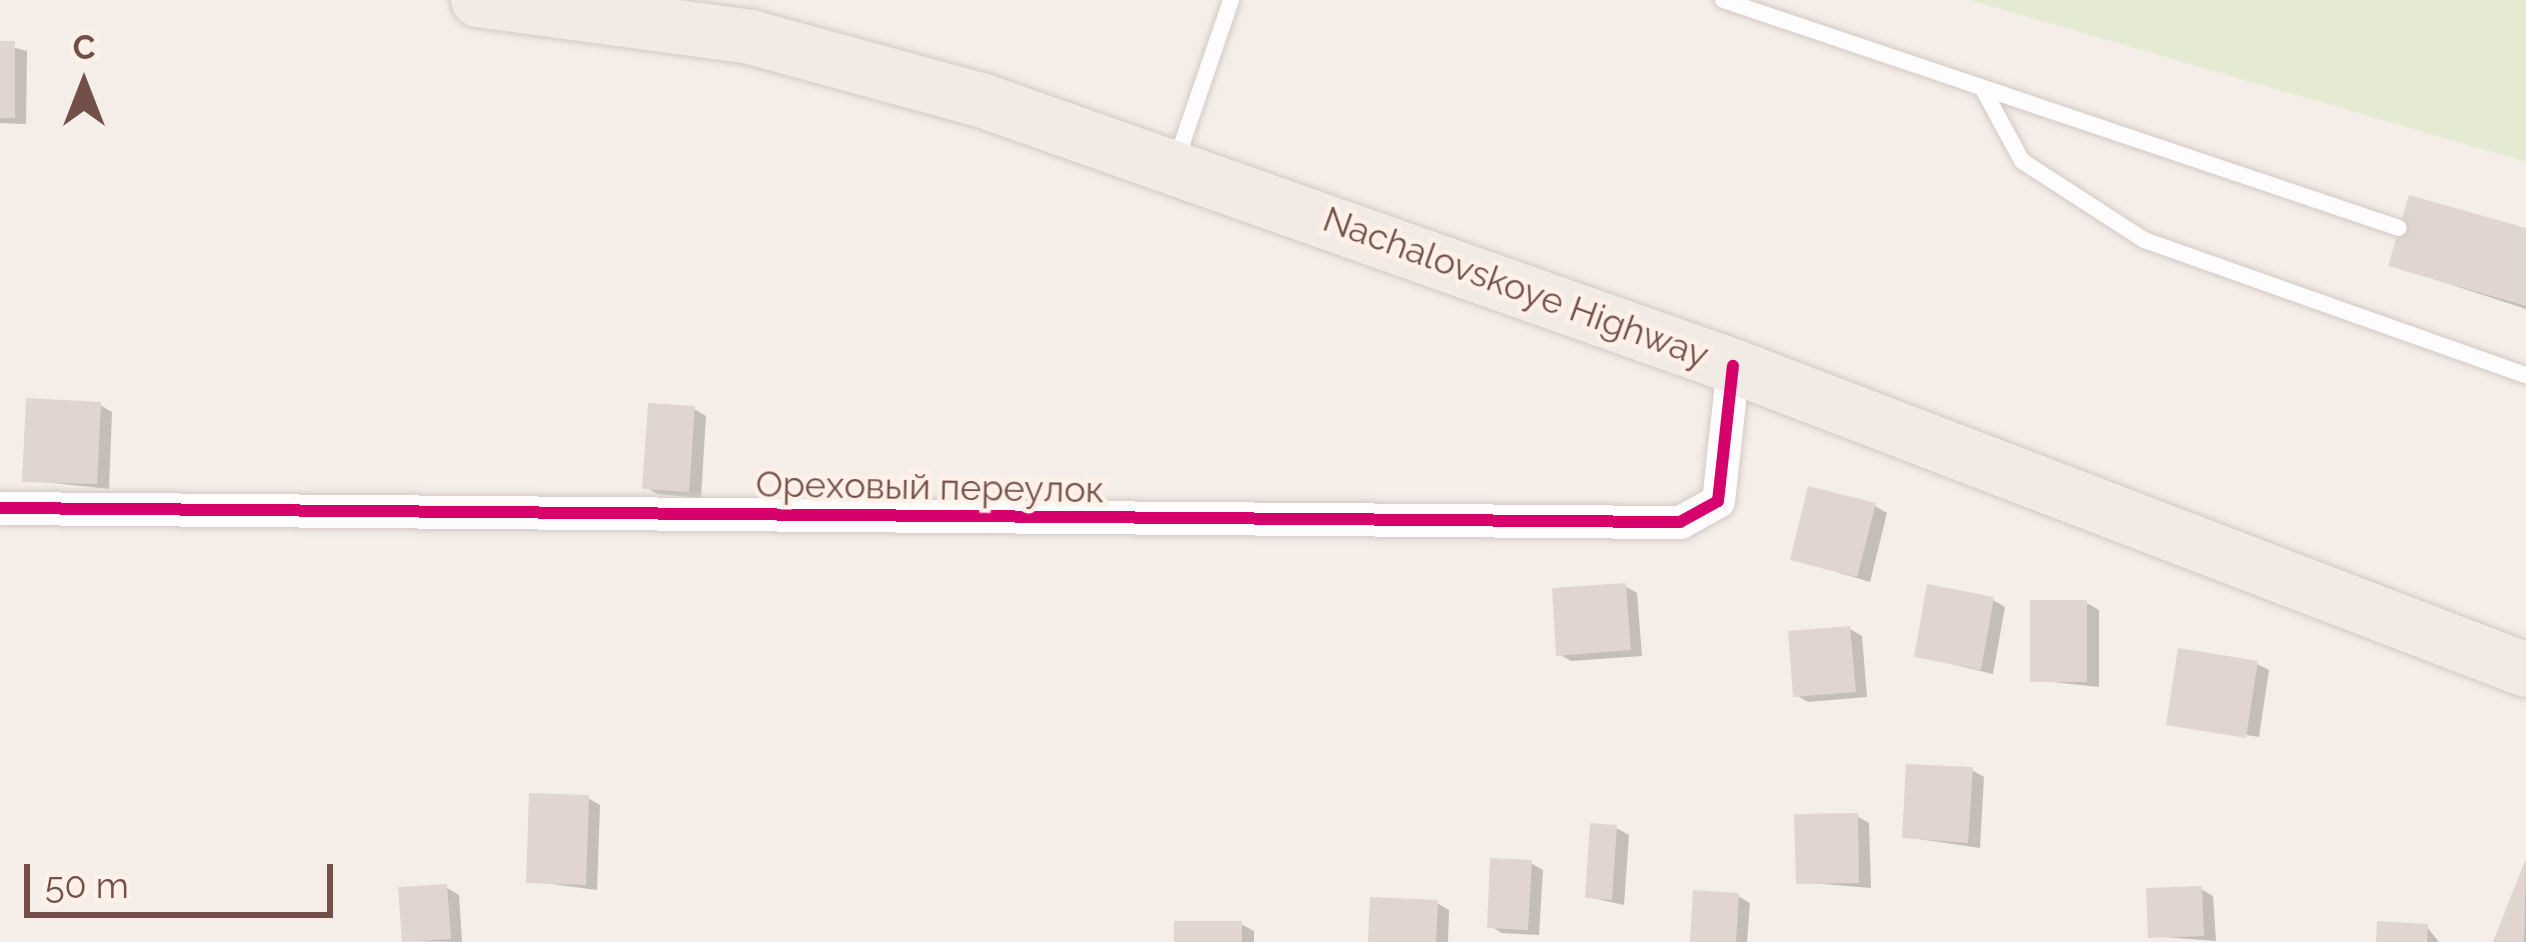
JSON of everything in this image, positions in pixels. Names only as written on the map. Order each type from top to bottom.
[{"type":"main road","name":"Nachalovskoye Highway","points":[[478,0],[750,38],[981,100],[1733,365],[2526,670]]},
{"type":"street","name":"Ореховый переулок","points":[[0,508],[1680,522],[1718,501],[1733,365]]},
{"type":"lane","points":[[1175,165],[1232,0]]},
{"type":"lane","points":[[1723,0],[2399,228]]},
{"type":"lane","points":[[1984,91],[2022,161],[2144,240],[2526,375]]},
{"type":"green space","points":[[1970,0],[2526,0],[2526,162]]},
{"type":"building","points":[[0,41],[15,41],[15,118],[0,118]]},
{"type":"building","points":[[2409,195],[2526,228],[2526,306],[2388,266]]},
{"type":"building","points":[[26,398],[101,402],[97,484],[22,482]]},
{"type":"building","points":[[648,403],[695,406],[689,492],[642,489]]},
{"type":"building","points":[[1808,486],[1876,503],[1857,577],[1790,560]]},
{"type":"building","points":[[1626,583],[1631,650],[1556,656],[1552,588]]},
{"type":"building","points":[[1927,584],[1994,597],[1981,670],[1914,657]]},
{"type":"building","points":[[2030,600],[2087,600],[2087,682],[2030,682]]},
{"type":"building","points":[[1850,626],[1856,692],[1793,697],[1788,631]]},
{"type":"building","points":[[2178,648],[2258,661],[2246,738],[2166,725]]},
{"type":"building","points":[[1906,764],[1973,767],[1968,843],[1902,838]]},
{"type":"building","points":[[529,793],[589,795],[586,885],[526,883]]},
{"type":"building","points":[[1858,813],[1859,883],[1796,884],[1794,814]]},
{"type":"building","points":[[1590,823],[1617,825],[1612,900],[1585,898]]},
{"type":"building","points":[[1490,858],[1532,860],[1528,930],[1487,928]]},
{"type":"building","points":[[2526,858],[2524,942],[2493,942]]},
{"type":"building","points":[[447,884],[451,939],[402,942],[398,887]]},
{"type":"building","points":[[2202,886],[2204,936],[2148,938],[2146,888]]},
{"type":"building","points":[[1693,890],[1739,893],[1736,942],[1690,942]]},
{"type":"building","points":[[1370,897],[1438,900],[1436,942],[1368,942]]},
{"type":"building","points":[[1174,921],[1242,921],[1242,942],[1174,942]]},
{"type":"building","points":[[2377,921],[2428,924],[2427,942],[2376,942]]},
{"type":"cycle path","points":[[0,508],[1680,522],[1718,501],[1733,366]]}]
